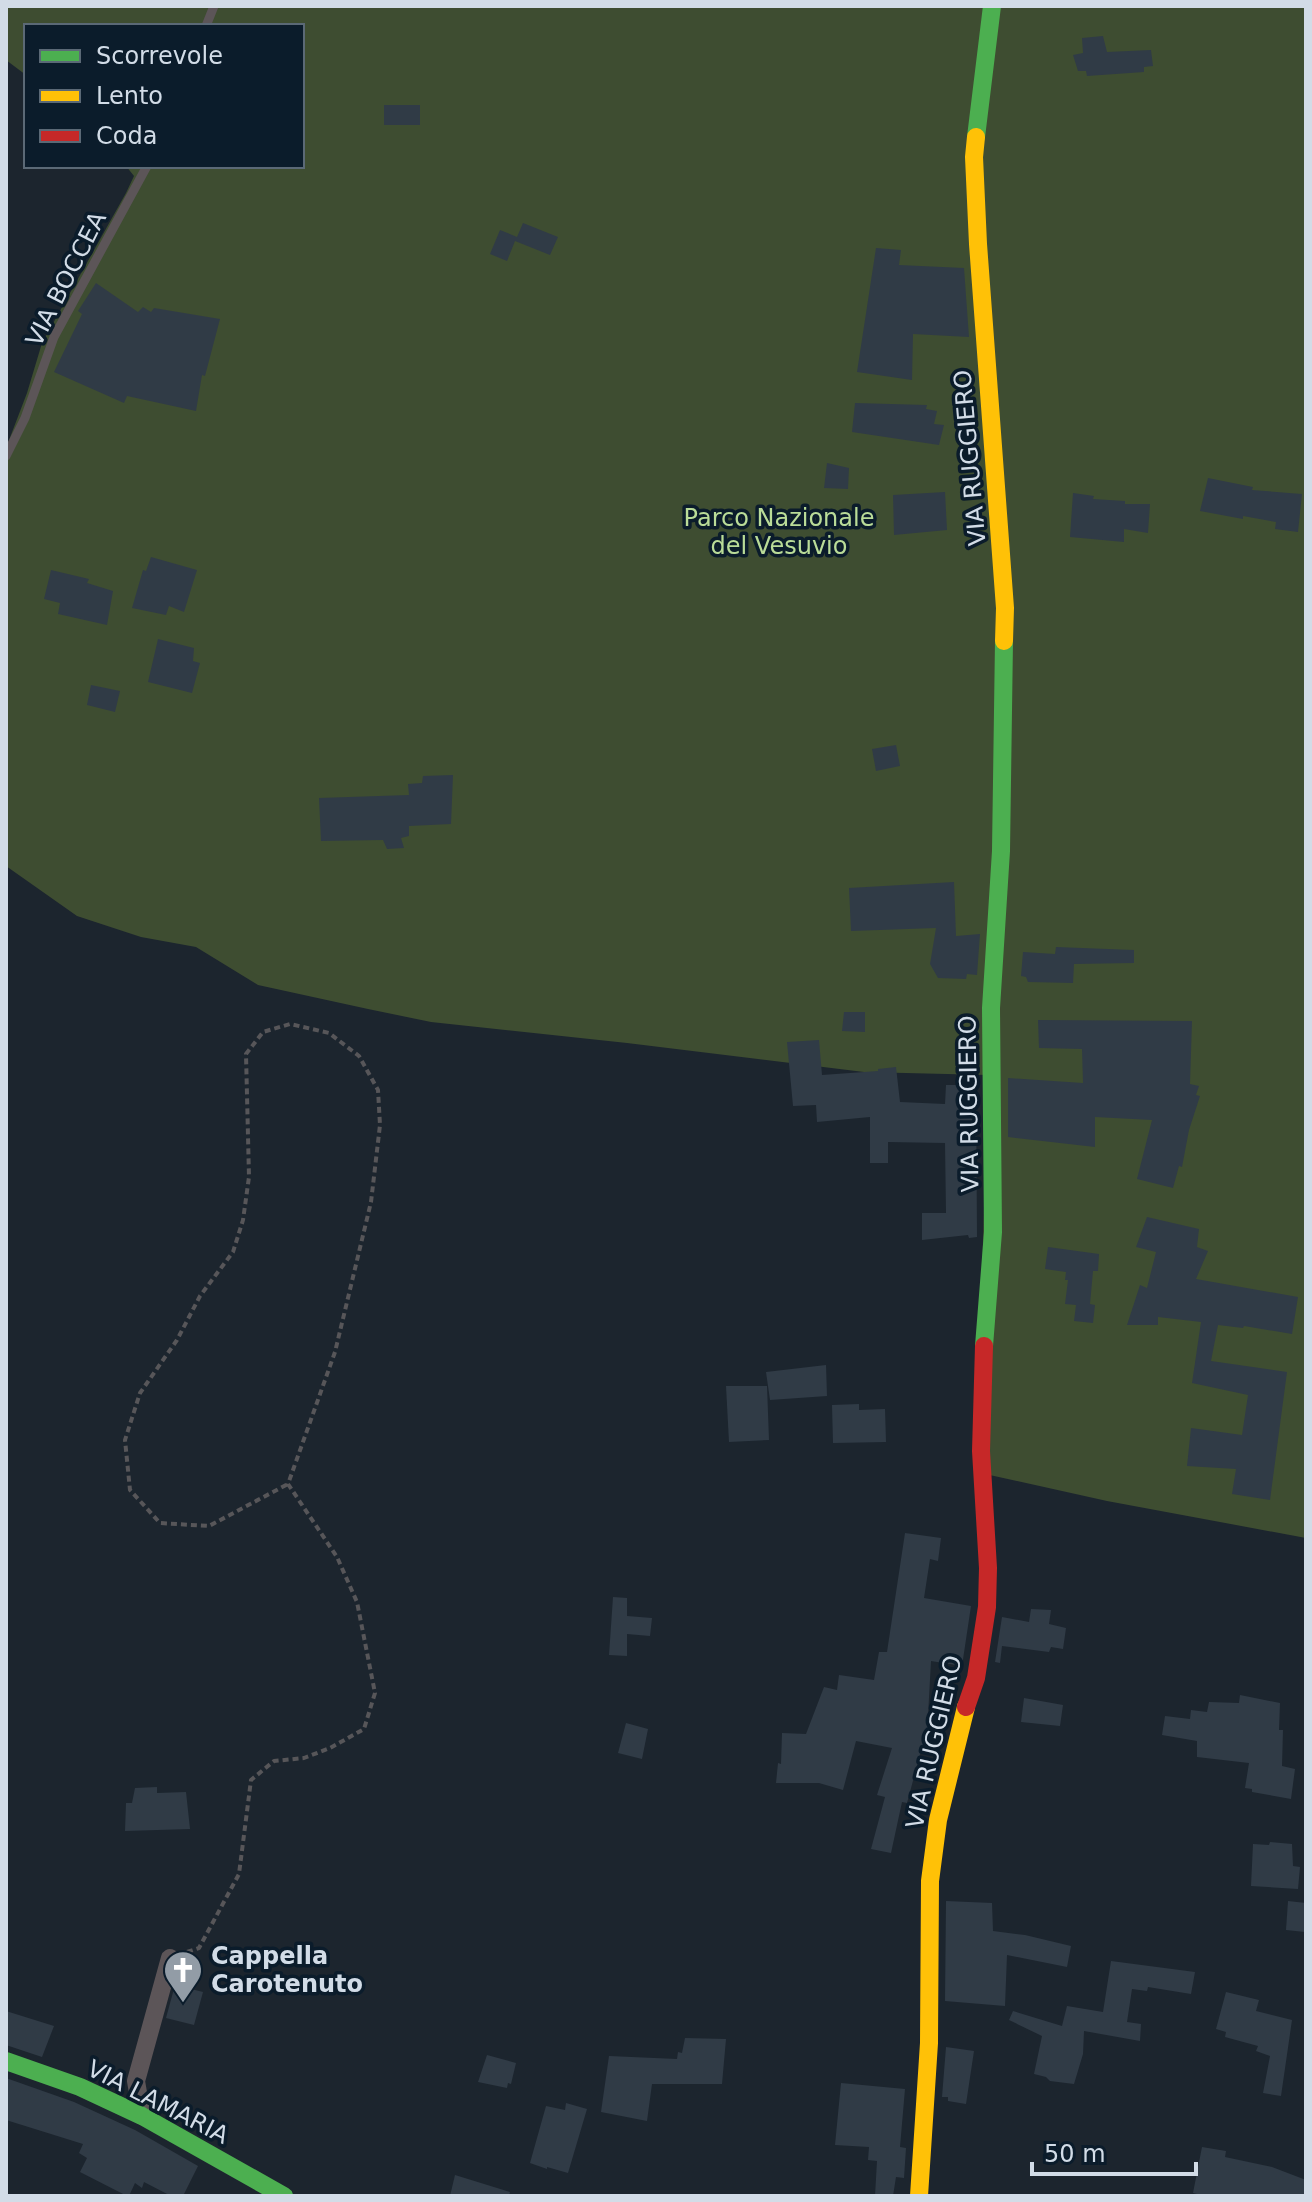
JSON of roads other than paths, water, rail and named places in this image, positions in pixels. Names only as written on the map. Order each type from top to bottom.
[{"type":"street","name":"VIA RUGGIERO","points":[[919,2196],[929,2043],[930,1881],[938,1820],[976,1678],[987,1607],[988,1568],[981,1451],[984,1346],[993,1219],[991,1008],[1001,851],[1005,608],[974,157],[992,6]]},
{"type":"street","points":[[142,2116],[136,2081],[170,1958]]},
{"type":"street","name":"VIA LAMARIA","points":[[6,2061],[80,2087],[142,2116],[284,2196]]},
{"type":"lane","name":"VIA BOCCEA","points":[[6,456],[25,418],[54,337],[146,168]]},
{"type":"place","name":"Cappella Carotenuto","points":[[183,2004]]},
{"type":"park label","name":"Parco Nazionale del Vesuvio","points":[[779,532]]}]
